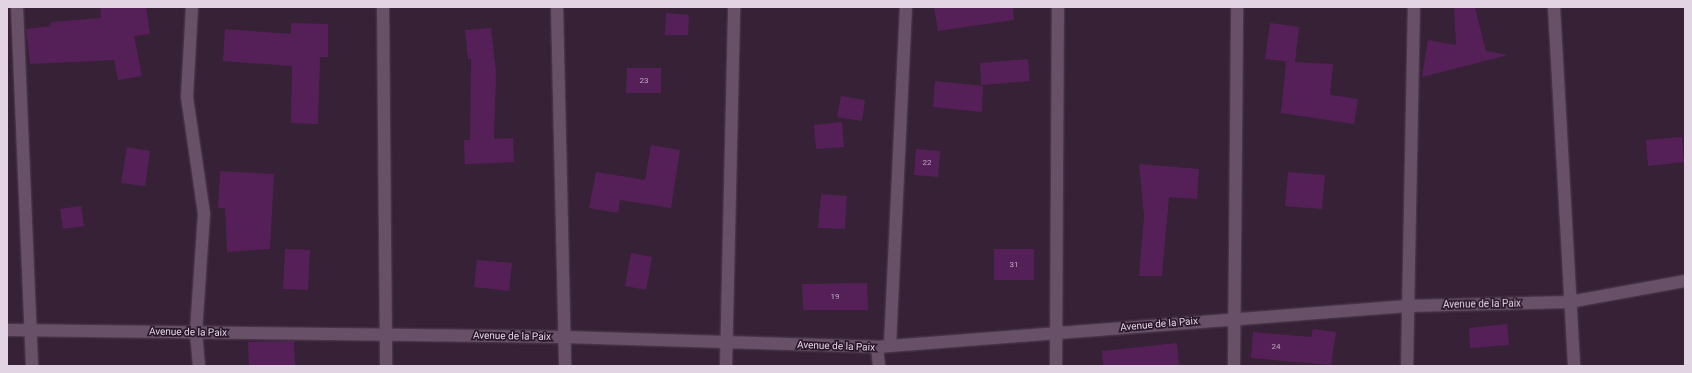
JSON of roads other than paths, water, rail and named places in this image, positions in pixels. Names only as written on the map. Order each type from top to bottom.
[{"type":"street","points":[[17,7],[29,330],[32,366]]},
{"type":"street","points":[[192,7],[187,97],[204,214],[196,332],[199,366]]},
{"type":"street","points":[[383,7],[384,335],[386,366]]},
{"type":"street","points":[[557,7],[565,366]]},
{"type":"street","points":[[726,366],[725,342],[734,7]]},
{"type":"street","points":[[890,345],[906,7]]},
{"type":"street","points":[[1056,366],[1058,7]]},
{"type":"street","points":[[1234,366],[1237,7]]},
{"type":"street","points":[[1407,366],[1414,7]]},
{"type":"street","points":[[1554,7],[1569,302],[1574,366]]},
{"type":"street","name":"Avenue de la Paix","points":[[7,330],[565,336],[877,347],[1235,318],[1408,306],[1569,302],[1685,281]]},
{"type":"street","points":[[877,347],[879,366]]}]
